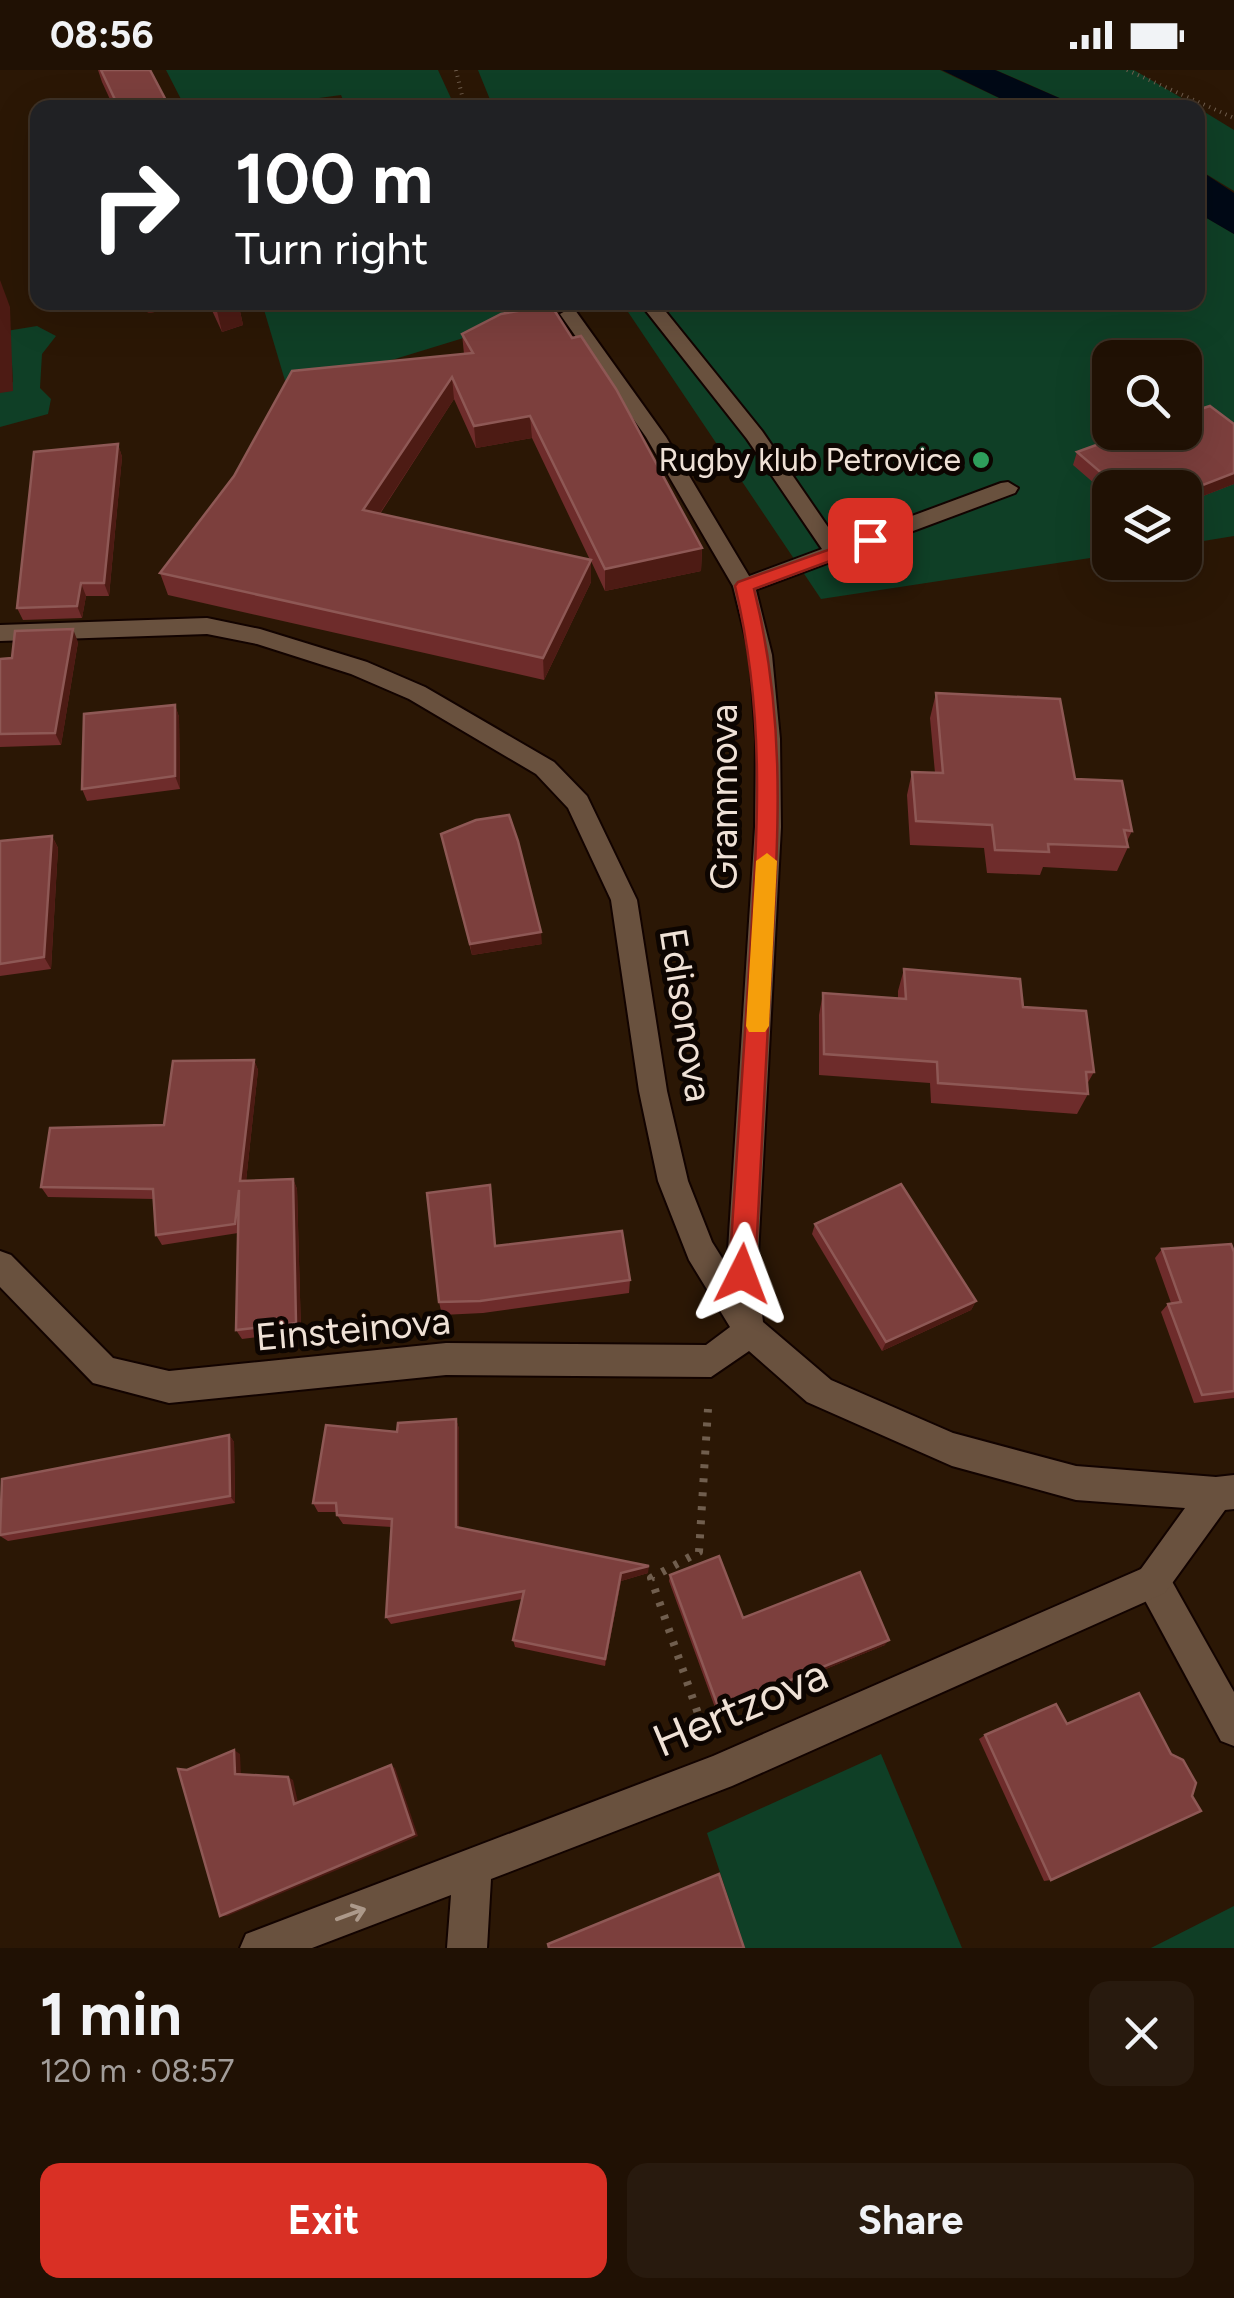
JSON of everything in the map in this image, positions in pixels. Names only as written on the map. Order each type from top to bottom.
[{"type":"street","points":[[654,310],[754,435],[835,553]]},
{"type":"street","name":"Grammova","points":[[569,314],[656,437],[744,586],[761,655],[768,739],[763,938],[742,1274],[750,1331]]},
{"type":"street","points":[[744,586],[1008,488]]},
{"type":"street","name":"Edisonova","points":[[0,633],[206,626],[260,637],[358,668],[417,693],[545,768],[578,803],[624,900],[653,1091],[672,1181],[700,1250],[750,1331],[819,1391],[952,1449],[1076,1483],[1225,1493]]},
{"type":"street","name":"Einsteinova","points":[[0,1265],[104,1372],[169,1387],[446,1358],[711,1361]]},
{"type":"street","points":[[711,1361],[750,1331]]},
{"type":"street","points":[[1225,1493],[1153,1581],[1234,1728]]},
{"type":"street","name":"Hertzova","points":[[260,1948],[719,1773],[1153,1581]]},
{"type":"street","points":[[467,1948],[472,1870]]},
{"type":"path","points":[[456,70],[463,100]]},
{"type":"path","points":[[1127,70],[1194,100]]},
{"type":"path","points":[[1205,105],[1234,118]]},
{"type":"path","points":[[711,1361],[698,1552],[651,1578],[719,1773]]},
{"type":"green space","points":[[166,70],[438,70],[452,100],[343,100],[341,95],[304,100],[181,100]]},
{"type":"green space","points":[[478,70],[940,70],[1003,100],[490,100]]},
{"type":"green space","points":[[996,70],[1134,70],[1185,100],[1064,100]]},
{"type":"green space","points":[[1205,112],[1234,130],[1234,191],[1205,173]]},
{"type":"green space","name":"Rugby klub Petrovice","points":[[1205,217],[1234,234],[1234,536],[1202,541],[1202,470],[1092,470],[1092,558],[821,599],[627,310],[1205,310]]},
{"type":"green space","points":[[264,310],[555,310],[395,359],[286,384]]},
{"type":"green space","points":[[37,326],[56,336],[42,354],[40,388],[51,399],[48,414],[0,427],[0,386],[13,382],[12,365],[0,332]]},
{"type":"green space","points":[[881,1754],[962,1948],[745,1948],[707,1833]]},
{"type":"green space","points":[[1234,1906],[1234,1948],[1151,1948]]},
{"type":"shaded area","points":[[942,70],[995,70],[1064,100],[1004,100]]},
{"type":"shaded area","points":[[1205,174],[1234,193],[1234,234],[1205,217]]},
{"type":"building","points":[[101,70],[150,70],[166,100],[115,100]]},
{"type":"building","points":[[554,310],[572,338],[581,336],[616,389],[702,548],[605,569],[530,416],[474,426],[452,377],[363,510],[591,560],[543,658],[160,573],[234,476],[292,371],[473,353],[462,334],[501,314]]},
{"type":"building","points":[[1210,406],[1234,424],[1234,473],[1202,485],[1202,470],[1098,470],[1077,452],[1092,447],[1092,450],[1202,450],[1202,409]]},
{"type":"building","points":[[118,444],[104,583],[81,583],[77,606],[17,608],[34,452]]},
{"type":"building","points":[[73,629],[55,733],[0,734],[0,659],[12,658],[15,631]]},
{"type":"building","points":[[936,693],[1060,699],[1075,779],[1122,781],[1132,831],[1124,830],[1128,847],[1048,844],[1049,852],[995,850],[992,825],[916,821],[912,772],[943,773]]},
{"type":"building","points":[[175,705],[175,776],[82,789],[84,714]]},
{"type":"building","points":[[509,815],[541,932],[470,944],[441,834],[476,820]]},
{"type":"building","points":[[52,836],[44,957],[0,964],[0,841]]},
{"type":"building","points":[[904,969],[1020,979],[1023,1007],[1086,1011],[1094,1072],[1086,1072],[1088,1094],[938,1083],[937,1062],[824,1054],[823,993],[906,999]]},
{"type":"building","points":[[254,1060],[240,1181],[293,1179],[296,1323],[236,1330],[239,1190],[235,1224],[156,1235],[153,1189],[41,1187],[50,1128],[164,1125],[173,1061]]},
{"type":"building","points":[[901,1184],[976,1301],[886,1342],[815,1224]]},
{"type":"building","points":[[490,1185],[495,1246],[622,1231],[630,1280],[480,1301],[439,1302],[427,1193]]},
{"type":"building","points":[[1231,1244],[1234,1391],[1202,1395],[1168,1304],[1181,1302],[1162,1249]]},
{"type":"building","points":[[456,1419],[456,1527],[649,1566],[621,1573],[605,1659],[513,1640],[524,1591],[386,1617],[392,1519],[337,1515],[336,1503],[313,1503],[326,1425],[397,1432],[398,1423]]},
{"type":"building","points":[[229,1435],[230,1496],[0,1535],[2,1479]]},
{"type":"building","points":[[719,1556],[743,1618],[860,1572],[889,1640],[719,1709],[670,1575]]},
{"type":"building","points":[[1139,1693],[1171,1754],[1183,1760],[1196,1783],[1192,1796],[1201,1811],[1051,1880],[985,1735],[1056,1704],[1067,1724]]},
{"type":"building","points":[[234,1750],[235,1774],[288,1777],[294,1804],[391,1765],[414,1834],[220,1916],[178,1769],[187,1770]]},
{"type":"building","points":[[719,1874],[744,1948],[549,1948],[548,1944]]},
{"type":"slow traffic","points":[[757,1026],[767,861]]},
{"type":"place","name":"Rugby klub Petrovice","points":[[981,460]]},
{"type":"route","points":[[742,1274],[768,827],[768,739],[761,655],[744,586],[870,540]]}]
